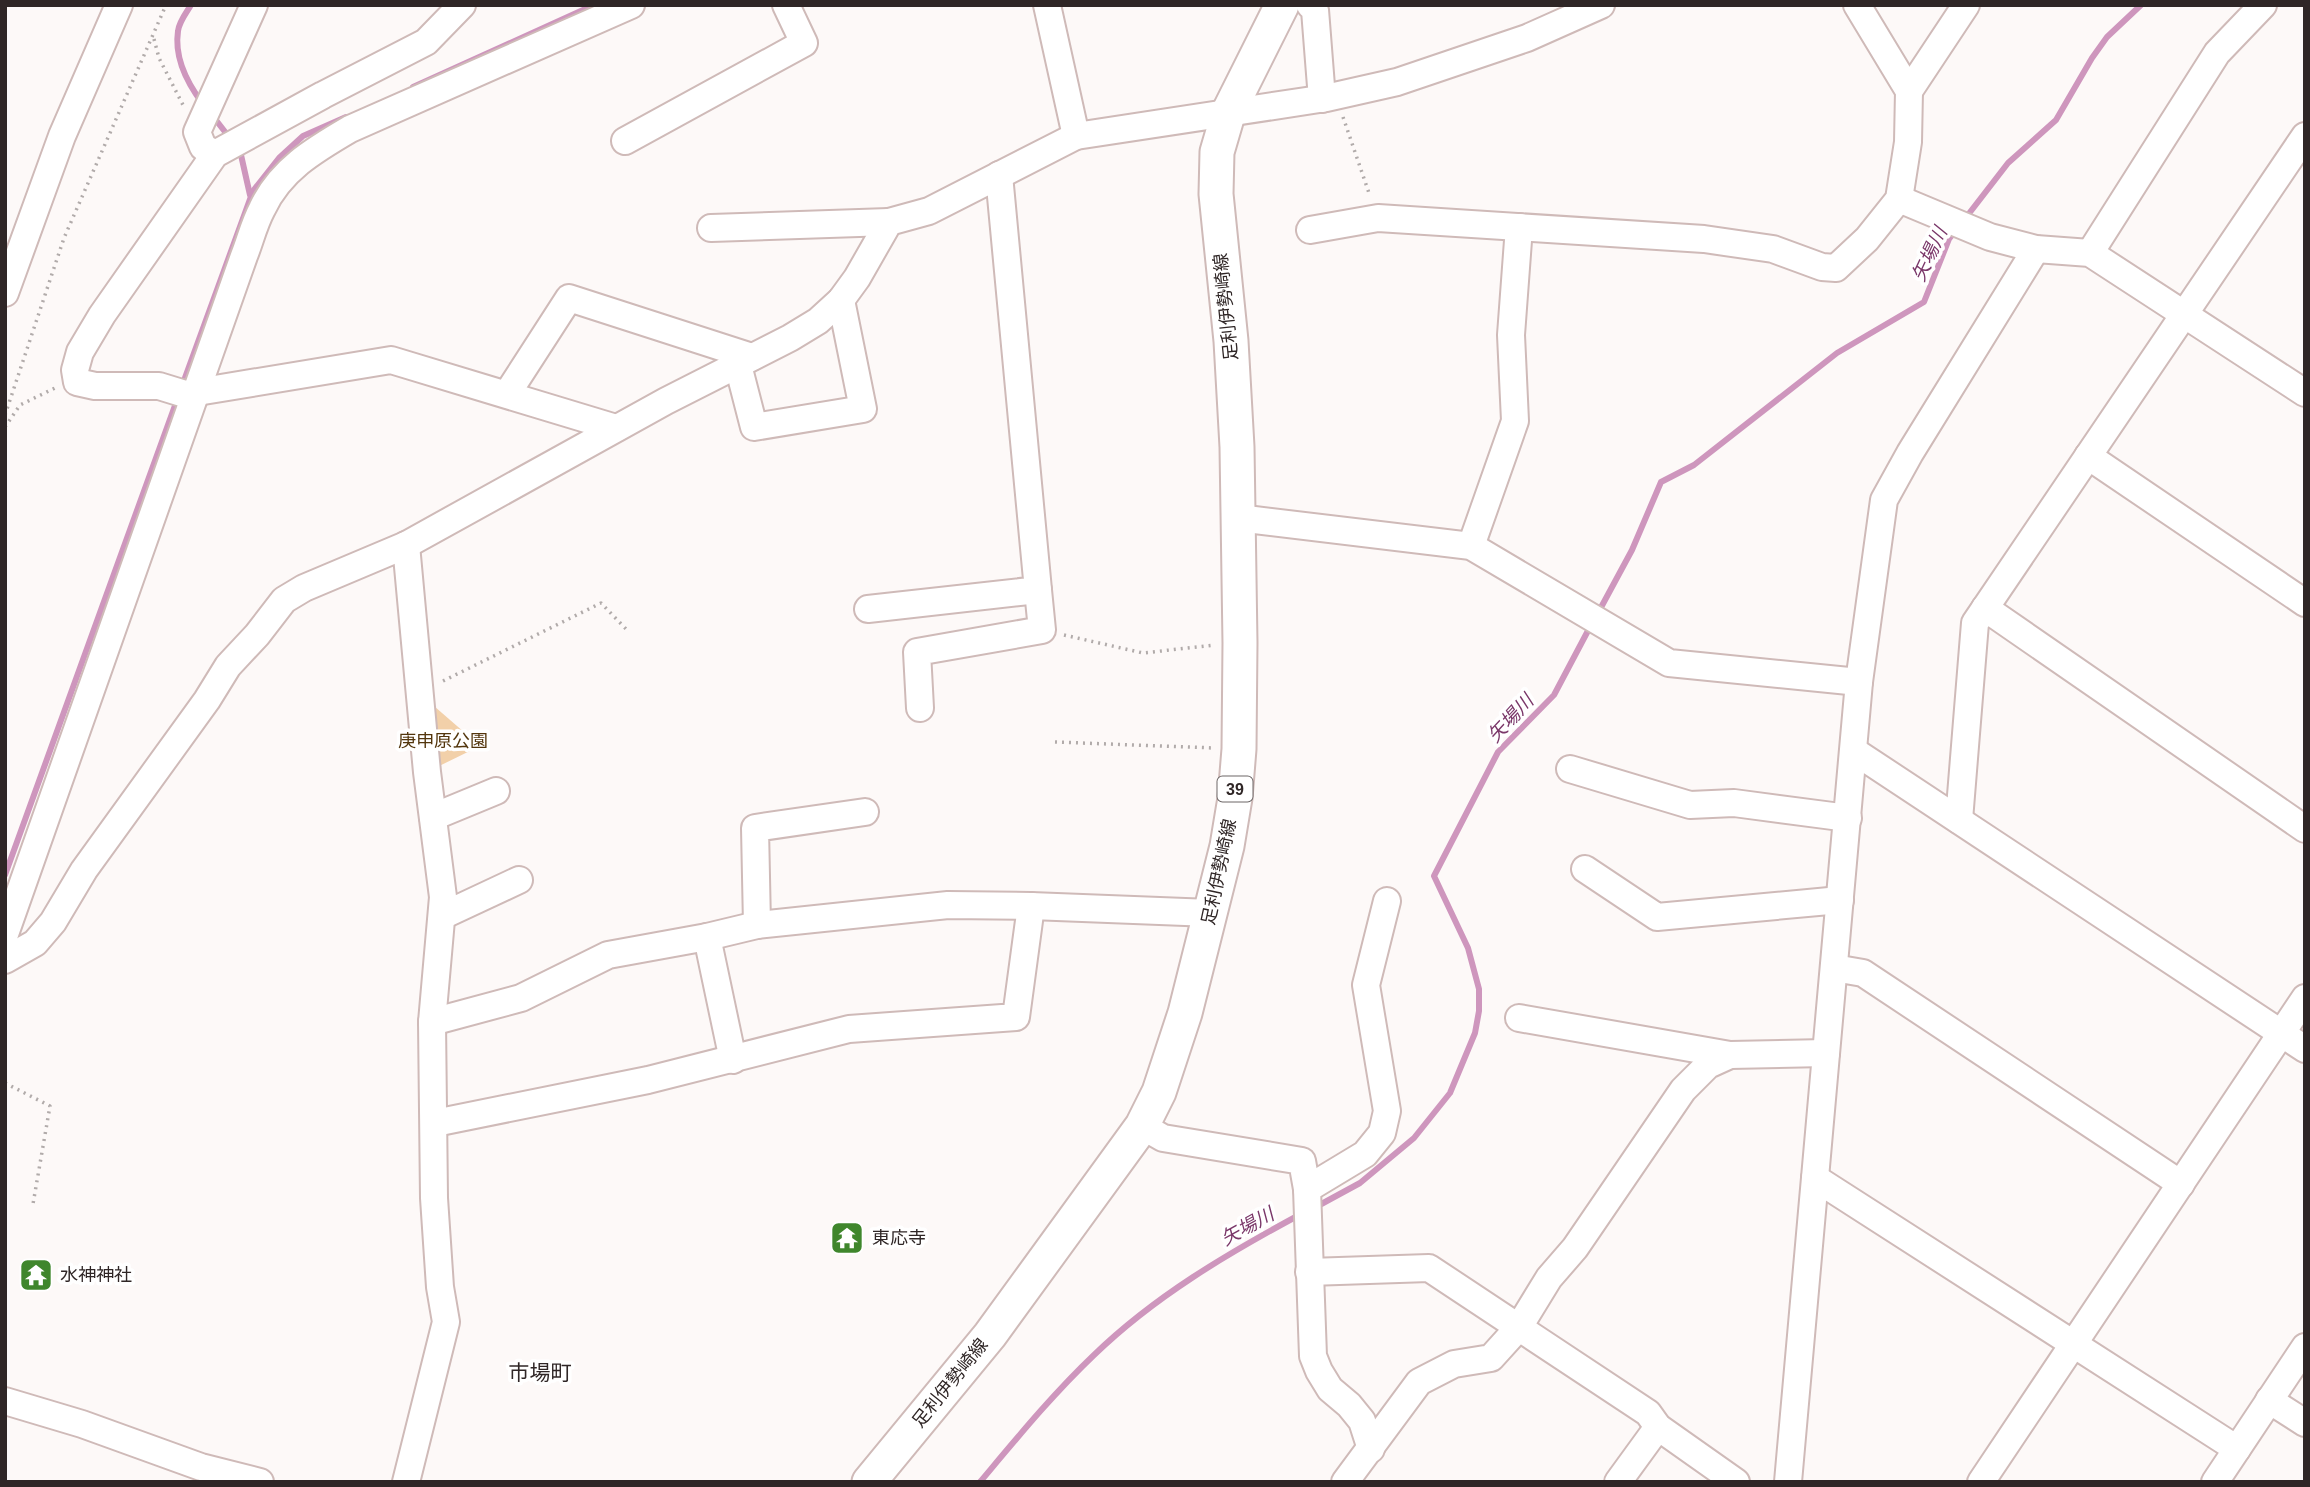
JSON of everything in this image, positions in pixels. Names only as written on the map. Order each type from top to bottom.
[{"type":"main road","name":"足利伊勢崎線","points":[[869,1482],[990,1335],[1142,1126],[1159,1092],[1170,1061],[1227,846],[1235,799],[1239,748],[1237,447],[1231,341],[1216,194],[1217,152],[1229,111],[1282,5]]},
{"type":"street","points":[[5,293],[62,136],[119,5]]},
{"type":"street","points":[[215,154],[203,147],[197,132],[254,5]]},
{"type":"street","points":[[463,5],[426,42],[215,154],[102,314],[80,352],[75,370],[77,382],[95,386],[159,386],[185,394],[391,360],[616,428]]},
{"type":"street","points":[[5,934],[261,210],[273,189],[311,152],[350,129],[631,5]]},
{"type":"street","points":[[625,141],[804,43],[786,5]]},
{"type":"street","points":[[1047,5],[1076,136]]},
{"type":"street","points":[[1310,5],[1315,10],[1329,97]]},
{"type":"street","points":[[711,228],[889,222],[929,211],[1076,136],[1329,97],[1397,82],[1527,38],[1601,5]]},
{"type":"street","points":[[1310,230],[1378,218],[1704,239],[1773,249],[1822,267],[1836,268],[1867,239],[1899,199],[1908,142],[1909,91],[1857,5]]},
{"type":"street","points":[[1909,91],[1966,5]]},
{"type":"street","points":[[2091,253],[2217,52],[2263,5]]},
{"type":"street","points":[[1959,820],[1975,623],[2305,136]]},
{"type":"street","points":[[920,708],[917,652],[1042,630],[999,175]]},
{"type":"street","points":[[1899,199],[1990,237],[2036,250],[2091,253],[2305,393]]},
{"type":"street","points":[[5,960],[35,943],[52,922],[84,870],[207,700],[228,666],[284,600],[304,588],[406,545],[616,428],[818,321],[841,300],[871,257],[889,222]]},
{"type":"street","points":[[1471,546],[1516,421],[1511,335],[1519,227]]},
{"type":"street","points":[[1788,1482],[1858,682],[1884,500],[1910,453],[2036,250]]},
{"type":"street","points":[[507,394],[569,298],[745,361]]},
{"type":"street","points":[[745,361],[754,427],[863,409],[841,300]]},
{"type":"street","points":[[2088,456],[2305,603]]},
{"type":"street","points":[[1238,518],[1471,546],[1669,663],[1858,682]]},
{"type":"street","points":[[406,545],[419,693],[443,897],[432,1022],[434,1198],[440,1287],[446,1322],[406,1482]]},
{"type":"street","points":[[868,609],[1038,590]]},
{"type":"street","points":[[1985,608],[2305,829]]},
{"type":"street","points":[[1854,751],[2305,1049]]},
{"type":"street","points":[[1570,769],[1690,805],[1734,803],[1848,818]]},
{"type":"street","points":[[433,817],[496,791]]},
{"type":"street","points":[[757,925],[755,828],[865,812]]},
{"type":"street","points":[[1586,869],[1657,918],[1840,900]]},
{"type":"street","points":[[442,916],[519,880]]},
{"type":"street","points":[[1307,1189],[1365,1154],[1382,1133],[1387,1111],[1366,985],[1387,901]]},
{"type":"street","points":[[432,1022],[521,998],[608,955],[757,925],[948,905],[1211,914]]},
{"type":"street","points":[[435,1123],[648,1080],[849,1029],[1016,1017],[1031,906]]},
{"type":"street","points":[[707,937],[733,1060]]},
{"type":"street","points":[[1834,968],[1863,973],[2181,1184]]},
{"type":"street","points":[[1981,1482],[2305,999]]},
{"type":"street","points":[[1519,1018],[1730,1055],[1826,1053]]},
{"type":"street","points":[[1345,1482],[1419,1382],[1454,1364],[1491,1358],[1519,1327],[1549,1278],[1575,1248],[1683,1090],[1708,1065],[1730,1055]]},
{"type":"street","points":[[1142,1126],[1163,1138],[1302,1161],[1307,1189],[1313,1356],[1330,1389],[1349,1405],[1362,1421],[1371,1449]]},
{"type":"street","points":[[1815,1178],[2237,1448]]},
{"type":"street","points":[[1309,1272],[1429,1268],[1648,1413],[1658,1427],[1736,1482]]},
{"type":"street","points":[[2215,1482],[2305,1347]]},
{"type":"street","points":[[2269,1400],[2305,1423]]},
{"type":"street","points":[[5,1401],[82,1424],[201,1468],[260,1482]]},
{"type":"street","points":[[1618,1482],[1658,1427]]},
{"type":"path","points":[[5,415],[64,238],[165,6]]},
{"type":"path","points":[[153,37],[159,58],[197,132]]},
{"type":"path","points":[[1329,97],[1378,218]]},
{"type":"path","points":[[5,427],[20,405],[57,387],[77,382]]},
{"type":"path","points":[[419,693],[601,603],[627,630]]},
{"type":"path","points":[[1042,630],[1143,653],[1240,643]]},
{"type":"path","points":[[1055,742],[1239,748]]},
{"type":"path","points":[[5,1083],[50,1107],[33,1204]]},
{"type":"green space","name":"庚申原公園","points":[[419,693],[480,746],[427,772]]},
{"type":"waterway","points":[[191,5],[179,28],[178,51],[187,79],[203,104]]},
{"type":"waterway","points":[[413,87],[594,5]]},
{"type":"waterway","name":"矢場川","points":[[1964,220],[2008,163],[2056,120],[2107,37],[2141,5]]},
{"type":"waterway","points":[[212,115],[229,137]]},
{"type":"waterway","points":[[182,386],[253,191],[279,158],[303,136],[346,117]]},
{"type":"waterway","points":[[237,149],[241,155],[250,195]]},
{"type":"waterway","name":"矢場川","points":[[1598,613],[1632,550],[1661,482],[1694,465],[1837,353],[1924,302],[1949,239],[1957,229]]},
{"type":"waterway","points":[[5,875],[177,400]]},
{"type":"waterway","name":"矢場川","points":[[1314,1208],[1360,1183],[1414,1138],[1450,1093],[1475,1033],[1479,989],[1468,948],[1434,876],[1498,752],[1554,695],[1591,625]]},
{"type":"waterway","name":"矢場川","points":[[980,1482],[1064,1385],[1117,1334],[1193,1277],[1301,1214]]},
{"type":"place","name":"東応寺","points":[[847,1238]]},
{"type":"place","name":"水神神社","points":[[36,1275]]},
{"type":"district","name":"市場町","points":[[540,1373]]}]
